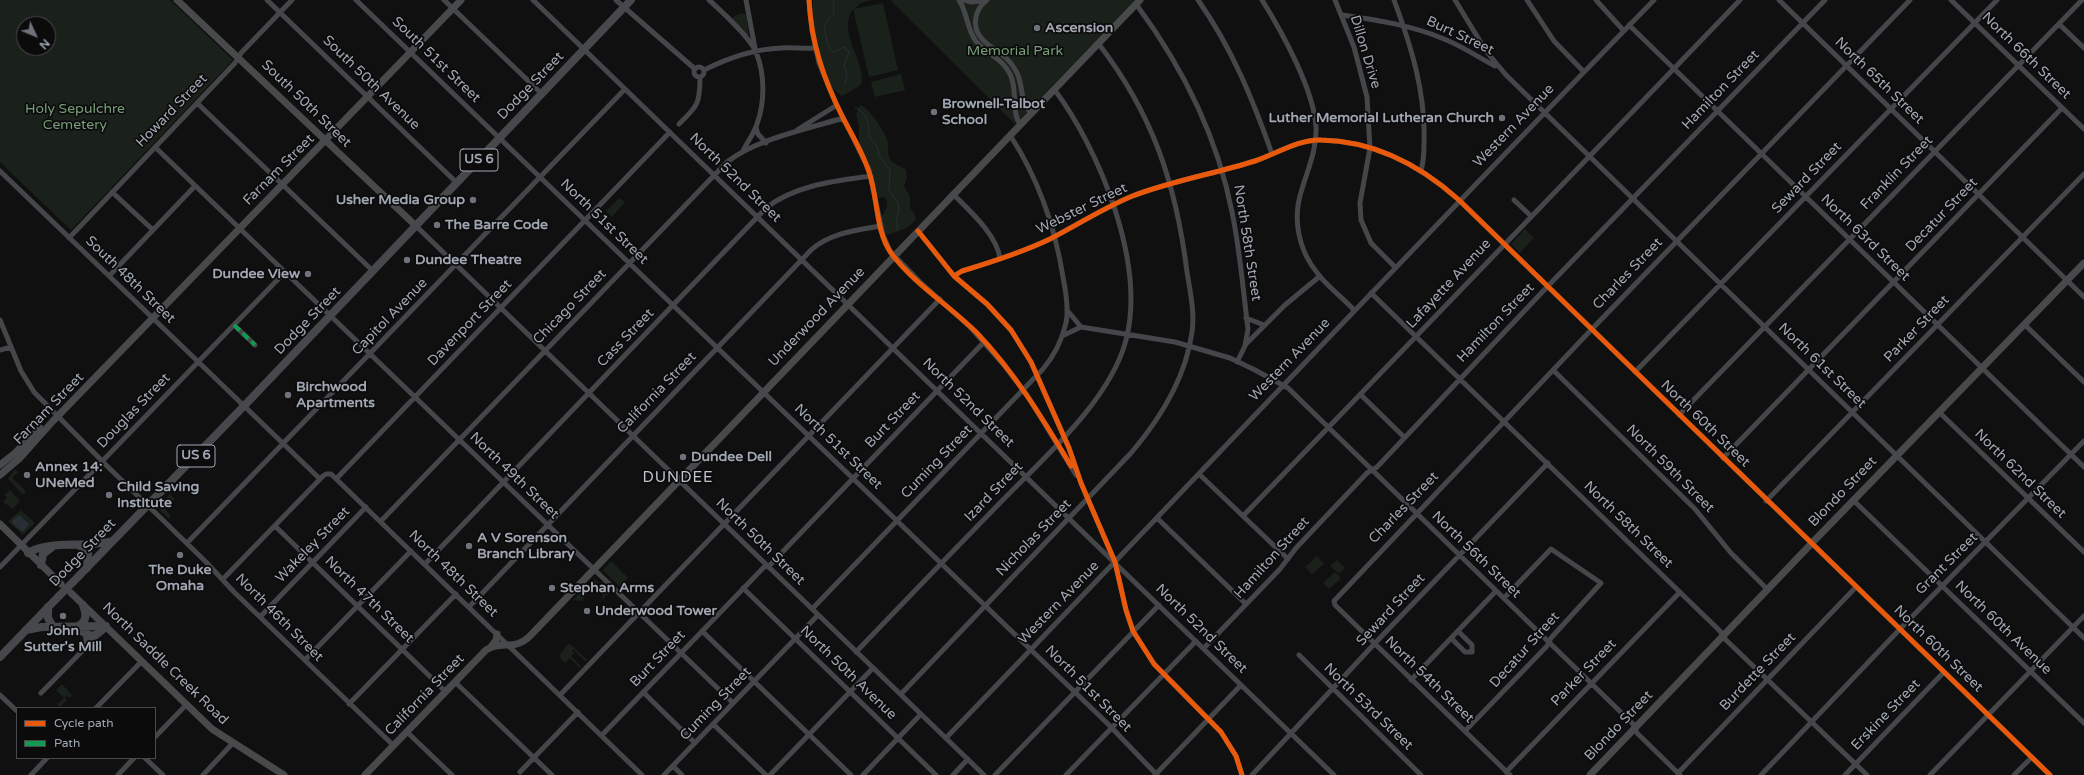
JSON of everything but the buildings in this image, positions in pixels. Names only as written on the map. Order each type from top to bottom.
[{"type":"highway","name":"Dodge Street","points":[[0,655],[87,568],[244,406],[631,0]]},
{"type":"highway","points":[[28,553],[34,549],[53,546],[100,544],[112,541]]},
{"type":"highway","points":[[78,544],[85,548],[88,553],[87,568]]},
{"type":"highway","points":[[41,565],[43,554],[53,546]]},
{"type":"highway","points":[[75,627],[81,624],[85,619],[83,605]]},
{"type":"highway","points":[[48,607],[48,618],[53,627]]},
{"type":"highway","points":[[75,627],[87,635],[98,635],[106,626]]},
{"type":"highway","points":[[26,630],[53,627],[106,626]]},
{"type":"highway","points":[[87,635],[88,644]]},
{"type":"main road","name":"South 50th Street","points":[[177,0],[416,226]]},
{"type":"main road","name":"Farnam Street","points":[[0,465],[57,415],[154,319],[282,184],[326,141],[461,0]]},
{"type":"main road","name":"Underwood Avenue","points":[[510,646],[525,640],[1138,2]]},
{"type":"main road","name":"Blondo Street","points":[[1593,774],[1767,589],[2084,263]]},
{"type":"main road","name":"Farnam Street","points":[[0,475],[20,458],[57,415]]},
{"type":"main road","points":[[0,524],[20,546]]},
{"type":"main road","points":[[0,531],[20,546],[61,584]]},
{"type":"main road","name":"North Saddle Creek Road","points":[[71,594],[106,626],[212,730],[232,744],[284,775]]},
{"type":"main road","name":"California Street","points":[[366,775],[455,682],[490,648],[495,641],[497,634]]},
{"type":"main road","points":[[490,648],[497,645],[510,646]]},
{"type":"street","name":"South 50th Avenue","points":[[267,0],[458,183]]},
{"type":"street","name":"Howard Street","points":[[69,238],[292,0]]},
{"type":"street","name":"South 51st Street","points":[[356,0],[500,138]]},
{"type":"street","points":[[444,0],[542,94]]},
{"type":"street","name":"North 52nd Street","points":[[533,0],[894,347],[1334,775]]},
{"type":"street","points":[[616,0],[695,69],[695,75],[700,77]]},
{"type":"street","points":[[709,0],[727,16],[755,52]]},
{"type":"street","points":[[743,151],[756,128],[762,105],[763,88],[746,0]]},
{"type":"street","points":[[809,0],[815,48],[824,77],[871,176],[880,226],[886,244],[894,256],[984,342],[1023,390],[1081,483]]},
{"type":"street","points":[[959,0],[965,11],[975,40],[981,47],[1001,60],[1011,75],[1016,91],[1016,117],[1020,124]]},
{"type":"street","points":[[964,0],[972,2],[987,0]]},
{"type":"street","points":[[987,0],[980,6],[976,14],[975,23],[977,32],[983,40],[1005,56],[1016,69],[1021,82],[1024,104],[1031,113]]},
{"type":"street","points":[[1198,0],[1212,21],[1240,71],[1259,116],[1272,154]]},
{"type":"street","points":[[1262,0],[1280,30],[1305,86],[1315,116],[1316,140],[1299,196],[1297,220],[1299,238],[1304,253],[1320,276],[1354,310]]},
{"type":"street","name":"Dillon Drive","points":[[1335,0],[1342,15],[1362,74],[1369,115],[1370,148],[1360,204],[1361,220],[1371,243],[1395,267]]},
{"type":"street","points":[[1394,0],[1404,25],[1413,56],[1422,109],[1424,138],[1421,170]]},
{"type":"street","points":[[1455,0],[1497,67]]},
{"type":"street","points":[[1527,0],[1551,37],[1584,72]]},
{"type":"street","points":[[1596,0],[1624,31]]},
{"type":"street","name":"Western Avenue","points":[[946,738],[1459,200],[1654,0]]},
{"type":"street","name":"Lafayette Avenue","points":[[1243,516],[1416,337],[1503,244],[1740,0]]},
{"type":"street","name":"North 65th Street","points":[[1779,0],[2084,297]]},
{"type":"street","name":"Hamilton Street","points":[[1204,648],[1547,287],[1825,0]]},
{"type":"street","name":"Charles Street","points":[[1333,602],[1591,330],[1910,0]]},
{"type":"street","name":"North 66th Street","points":[[1950,0],[2084,129]]},
{"type":"street","name":"Seward Street","points":[[1635,372],[1997,0]]},
{"type":"street","name":"Franklin Street","points":[[1679,415],[2082,0]]},
{"type":"street","name":"North 58th Street","points":[[1138,2],[1165,44],[1190,88],[1205,121],[1222,170],[1234,222],[1248,329],[1245,346],[1238,362]]},
{"type":"street","name":"Burt Street","points":[[1342,15],[1404,25],[1445,39],[1497,67]]},
{"type":"street","points":[[2059,24],[2084,48]]},
{"type":"street","name":"North 63rd Street","points":[[1629,25],[2084,467]]},
{"type":"street","name":"Nicholas Street","points":[[901,694],[1131,453],[1155,423],[1173,390],[1189,345],[1193,325],[1190,293],[1182,232],[1171,184],[1144,114],[1118,69],[1098,43]]},
{"type":"street","points":[[679,124],[698,104],[701,92],[700,77],[703,75],[704,70],[726,60],[755,52],[780,48],[815,48]]},
{"type":"street","points":[[1480,58],[1486,51]]},
{"type":"street","points":[[695,69],[700,67],[704,70]]},
{"type":"street","name":"North 61st Street","points":[[1497,67],[2084,638]]},
{"type":"street","name":"Capitol Avenue","points":[[187,543],[626,89]]},
{"type":"street","name":"Izard Street","points":[[856,652],[1057,443],[1096,399],[1108,381],[1120,356],[1127,334],[1130,299],[1128,270],[1123,239],[1113,205],[1086,141],[1054,89]]},
{"type":"street","points":[[197,103],[373,271]]},
{"type":"street","name":"Chicago Street","points":[[793,132],[837,105]]},
{"type":"street","name":"Decatur Street","points":[[1723,458],[2062,108]]},
{"type":"street","name":"Chicago Street","points":[[381,521],[727,162],[743,151],[793,132],[843,118]]},
{"type":"street","points":[[756,128],[758,134],[766,143]]},
{"type":"street","name":"Davenport Street","points":[[336,479],[670,132]]},
{"type":"street","points":[[1010,135],[1038,186],[1055,236],[1064,283],[1067,310],[1081,327],[1062,336]]},
{"type":"street","name":"North 51st Street","points":[[500,138],[1075,692],[1156,775]]},
{"type":"street","name":"Webster Street","points":[[954,276],[962,271],[1000,259],[1055,236],[1113,205],[1171,184],[1222,170],[1316,140]]},
{"type":"street","name":"North 60th Street","points":[[1316,140],[1344,142],[1370,148],[1397,157],[1421,170],[1459,200],[1766,501],[2050,775]]},
{"type":"street","name":"North 49th Street","points":[[155,147],[733,703]]},
{"type":"street","name":"South 48th Street","points":[[0,171],[244,406]]},
{"type":"street","name":"Parker Street","points":[[1766,501],[2084,174]]},
{"type":"street","name":"Cass Street","points":[[425,564],[773,203],[791,193],[832,182],[871,176]]},
{"type":"street","points":[[109,276],[195,186]]},
{"type":"street","points":[[112,192],[153,230]]},
{"type":"street","points":[[953,194],[973,214],[988,233],[998,250],[1000,259]]},
{"type":"street","points":[[1514,200],[1531,216]]},
{"type":"street","name":"North 50th Street","points":[[416,226],[632,437],[984,775]]},
{"type":"street","name":"California Street","points":[[469,607],[815,247],[829,238],[880,226]]},
{"type":"street","points":[[918,231],[939,260],[954,276],[987,304],[1011,330],[1037,375],[1115,562],[1126,610],[1133,631],[1146,653],[1163,674],[1209,718],[1229,743],[1242,775]]},
{"type":"street","name":"Douglas Street","points":[[0,567],[285,272]]},
{"type":"street","points":[[1245,346],[1264,325],[1320,276]]},
{"type":"street","name":"North 58th Street","points":[[1371,293],[1548,463],[1723,636],[1867,775]]},
{"type":"street","points":[[560,695],[940,300]]},
{"type":"street","name":"Cuming Street","points":[[812,609],[1037,375],[1051,358],[1062,336],[1066,322],[1067,310]]},
{"type":"street","points":[[1246,318],[1264,325]]},
{"type":"street","name":"North 46th Street","points":[[0,320],[28,384],[102,461],[349,704],[394,746]]},
{"type":"street","points":[[2024,324],[2084,382]]},
{"type":"street","points":[[234,325],[255,345]]},
{"type":"street","name":"North 56th Street","points":[[1081,327],[1189,345],[1238,362],[1283,385],[1592,683],[1633,724],[1637,733],[1679,774]]},
{"type":"street","name":"Burt Street","points":[[602,736],[743,588],[767,566],[984,342]]},
{"type":"street","points":[[0,350],[11,347]]},
{"type":"street","name":"North 59th Street","points":[[1553,370],[1694,509],[1731,553],[1767,589]]},
{"type":"street","points":[[1360,395],[1404,437]]},
{"type":"street","points":[[244,406],[320,479]]},
{"type":"street","name":"North 62nd Street","points":[[1939,412],[2084,552]]},
{"type":"street","name":"Grant Street","points":[[1761,775],[1900,629],[2084,441]]},
{"type":"street","name":"Seward Street","points":[[1252,775],[1548,463]]},
{"type":"street","points":[[223,580],[320,479],[328,473],[336,479]]},
{"type":"street","points":[[1199,474],[1288,559]]},
{"type":"street","name":"North 48th Street","points":[[336,479],[642,775]]},
{"type":"street","name":"North 60th Avenue","points":[[1853,500],[2084,723]]},
{"type":"street","name":"Wakeley Street","points":[[260,617],[366,507]]},
{"type":"street","points":[[1157,518],[1246,604]]},
{"type":"street","name":"North 47th Street","points":[[275,526],[446,692]]},
{"type":"street","name":"Decatur Street","points":[[1465,731],[1547,646],[1601,583],[1551,549],[1504,598]]},
{"type":"street","points":[[304,660],[411,551]]},
{"type":"street","name":"Burdette Street","points":[[1679,774],[1856,587]]},
{"type":"street","name":"North 50th Avenue","points":[[743,588],[936,775]]},
{"type":"street","points":[[1411,680],[1496,591]]},
{"type":"street","name":"Parker Street","points":[[1508,773],[1680,592]]},
{"type":"street","points":[[349,704],[456,594]]},
{"type":"street","name":"North 54th Street","points":[[1333,602],[1411,680],[1508,773]]},
{"type":"street","points":[[995,775],[1159,605]]},
{"type":"street","name":"Cuming Street","points":[[664,775],[818,615]]},
{"type":"street","points":[[1930,775],[2084,616]]},
{"type":"street","points":[[702,631],[851,775]]},
{"type":"street","points":[[1451,638],[1465,652],[1472,652],[1472,645],[1458,631]]},
{"type":"street","points":[[41,693],[98,635]]},
{"type":"street","points":[[1066,775],[1196,641]]},
{"type":"street","name":"North 53rd Street","points":[[1299,655],[1421,775]]},
{"type":"street","points":[[97,707],[142,661]]},
{"type":"street","points":[[770,775],[873,668]]},
{"type":"street","name":"Erskine Street","points":[[1845,775],[1944,672]]},
{"type":"street","points":[[455,682],[552,775]]},
{"type":"street","points":[[1156,775],[1241,685]]},
{"type":"street","points":[[643,692],[695,743]]},
{"type":"street","points":[[0,695],[16,710]]},
{"type":"street","points":[[156,736],[186,705]]},
{"type":"street","points":[[520,772],[578,712]]},
{"type":"street","points":[[863,775],[921,714]]},
{"type":"street","points":[[713,724],[766,775]]},
{"type":"street","points":[[407,732],[452,775]]},
{"type":"street","points":[[203,775],[232,744]]},
{"type":"street","points":[[2014,775],[2032,757]]},
{"type":"street","points":[[31,775],[46,759]]},
{"type":"street","points":[[118,775],[133,759]]},
{"type":"street","points":[[146,759],[163,775]]},
{"type":"street","points":[[953,775],[968,759]]},
{"type":"street","points":[[673,766],[682,775]]},
{"type":"green space","name":"Holy Sepulchre Cemetery","points":[[0,0],[170,0],[233,60],[71,230],[0,162]]},
{"type":"green space","points":[[813,0],[872,0],[861,3],[854,9],[883,3],[898,70],[869,77],[853,9],[849,18],[849,36],[862,74],[862,83],[842,96],[827,78],[822,66],[815,38]]},
{"type":"green space","name":"Memorial Park","points":[[890,0],[1135,0],[1044,94],[1042,99],[1039,100],[1015,124]]},
{"type":"green space","points":[[742,13],[746,15],[749,35],[747,36],[733,19],[734,16]]},
{"type":"green space","points":[[901,74],[905,90],[875,97],[871,82]]},
{"type":"green space","points":[[860,105],[868,110],[884,132],[888,142],[888,153],[890,160],[906,170],[907,178],[904,186],[910,196],[910,208],[916,219],[907,227],[887,235],[885,233],[881,217],[887,207],[887,203],[885,197],[879,198],[877,195],[869,163],[859,144],[859,126],[856,114]]},
{"type":"green space","points":[[619,198],[625,202],[612,217],[606,211]]},
{"type":"green space","points":[[1525,229],[1534,238],[1520,253],[1511,244]]},
{"type":"green space","points":[[15,469],[18,472],[12,478],[26,491],[23,495],[8,479]]},
{"type":"green space","points":[[10,490],[20,501],[13,509],[3,502],[7,497],[4,495]]},
{"type":"green space","points":[[170,494],[175,499],[165,509],[171,516],[169,519],[157,507]]},
{"type":"green space","points":[[21,510],[35,523],[23,535],[8,521]]},
{"type":"green space","points":[[1317,556],[1324,564],[1312,574],[1305,567]]},
{"type":"green space","points":[[1337,560],[1345,568],[1339,574],[1330,566]]},
{"type":"green space","points":[[611,561],[628,578],[619,586],[603,570]]},
{"type":"green space","points":[[1335,572],[1341,578],[1329,589],[1323,583]]},
{"type":"green space","points":[[594,579],[609,593],[601,601],[603,595],[591,589],[590,583]]},
{"type":"green space","points":[[589,584],[589,591],[582,601],[573,600]]},
{"type":"green space","points":[[569,643],[587,660],[585,661],[573,649],[572,651],[574,653],[571,656],[581,666],[579,668],[570,658],[565,663],[561,659],[560,654]]},
{"type":"green space","points":[[62,684],[72,695],[70,698],[67,695],[65,698],[67,700],[60,707],[57,704],[64,698],[56,690]]},
{"type":"shaded area","points":[[19,515],[29,524],[24,531],[21,531],[12,523],[13,520]]},
{"type":"waterway","points":[[833,0],[834,13],[826,21],[824,29],[830,50],[835,52],[844,47],[849,52],[844,65],[847,74],[845,84]]},
{"type":"waterway","points":[[855,107],[867,119],[869,137],[877,147],[880,157],[890,170],[889,191],[898,202],[899,211],[896,221],[898,231]]},
{"type":"marked path","points":[[234,325],[255,345]]},
{"type":"cycle path","points":[[809,0],[812,31],[824,75],[836,104],[867,165],[872,182],[879,224],[891,253],[910,275],[966,323],[991,348],[1028,397],[1071,466]]},
{"type":"cycle path","points":[[954,276],[962,271],[1028,249],[1060,234],[1109,207],[1145,191],[1255,161],[1296,144],[1313,140],[1341,141],[1378,150],[1396,157],[1429,176],[1459,200],[2050,775]]},
{"type":"cycle path","points":[[918,231],[954,276],[987,304],[1011,330],[1031,362],[1069,448],[1081,483],[1115,562],[1126,610],[1133,631],[1154,664],[1221,732],[1236,756],[1242,775]]},
{"type":"place","name":"Ascension","points":[[1037,28]]},
{"type":"place","name":"Brownell-Talbot School","points":[[934,112]]},
{"type":"place","name":"Luther Memorial Lutheran Church","points":[[1502,118]]},
{"type":"place","name":"Usher Media Group","points":[[473,200]]},
{"type":"place","name":"The Barre Code","points":[[437,225]]},
{"type":"place","name":"Dundee Theatre","points":[[407,260]]},
{"type":"place","name":"Dundee View","points":[[308,274]]},
{"type":"place","name":"Birchwood Apartments","points":[[288,395]]},
{"type":"place","name":"Dundee Dell","points":[[683,457]]},
{"type":"place","name":"Annex 14: UNeMed","points":[[27,475]]},
{"type":"place","name":"Child Saving Institute","points":[[109,495]]},
{"type":"place","name":"A V Sorenson Branch Library","points":[[469,546]]},
{"type":"place","name":"The Duke Omaha","points":[[180,555]]},
{"type":"place","name":"Stephan Arms","points":[[552,588]]},
{"type":"place","name":"Underwood Tower","points":[[587,611]]},
{"type":"place","name":"John Sutter's Mill","points":[[63,616]]},
{"type":"district","name":"DUNDEE","points":[[678,478]]}]
